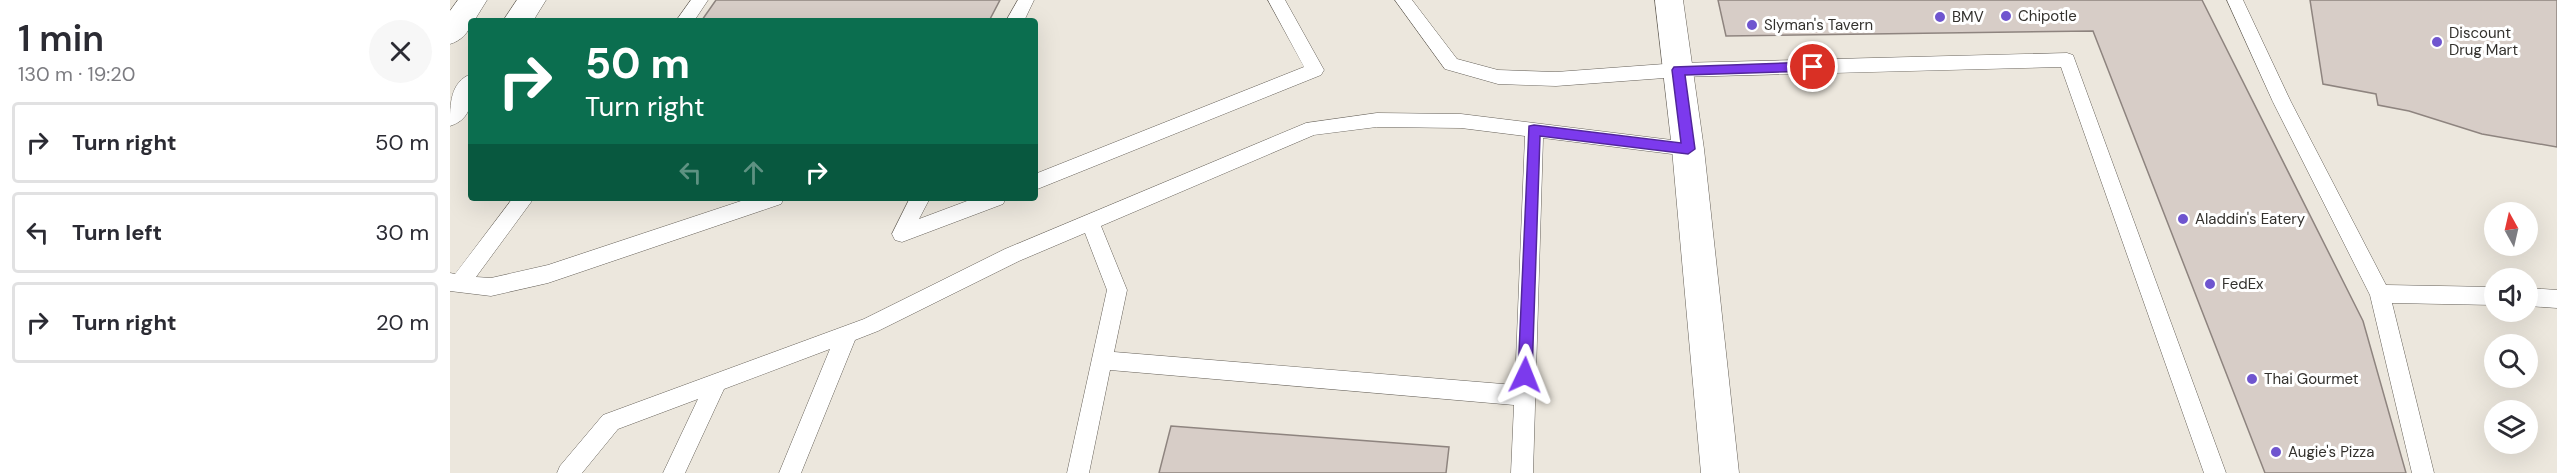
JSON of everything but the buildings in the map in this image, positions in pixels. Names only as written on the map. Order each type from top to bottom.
[{"type":"street","points":[[450,33],[473,0]]},
{"type":"street","points":[[520,18],[532,0]]},
{"type":"street","points":[[1669,0],[1688,149],[1720,473]]},
{"type":"street","points":[[450,114],[468,90]]},
{"type":"lane","points":[[687,18],[700,0]]},
{"type":"lane","points":[[1017,18],[1026,0]]},
{"type":"lane","points":[[1038,181],[1315,70],[1276,0]]},
{"type":"lane","points":[[1403,0],[1451,64],[1498,77],[1556,79],[1678,70],[2067,60],[2215,473]]},
{"type":"lane","points":[[2235,0],[2282,102],[2380,294],[2424,473]]},
{"type":"lane","points":[[568,473],[611,422],[872,325],[1012,255],[1312,128],[1377,120],[1461,121],[1688,149]]},
{"type":"lane","points":[[1522,473],[1534,130]]},
{"type":"lane","points":[[455,282],[522,201]]},
{"type":"lane","points":[[455,282],[491,287],[548,274],[765,201]]},
{"type":"lane","points":[[918,201],[902,234],[988,201]]},
{"type":"lane","points":[[1078,473],[1117,290],[1090,222]]},
{"type":"lane","points":[[2380,294],[2484,296]]},
{"type":"lane","points":[[2538,298],[2557,299]]},
{"type":"lane","points":[[790,473],[847,334]]},
{"type":"lane","points":[[1102,360],[1524,396]]},
{"type":"lane","points":[[674,473],[716,384]]},
{"type":"place","name":"Chipotle","points":[[2006,16]]},
{"type":"place","name":"BMV","points":[[1940,17]]},
{"type":"place","name":"Slyman's Tavern","points":[[1752,25]]},
{"type":"place","name":"Discount Drug Mart","points":[[2437,42]]},
{"type":"place","name":"Aladdin's Eatery","points":[[2183,219]]},
{"type":"place","name":"FedEx","points":[[2210,284]]},
{"type":"place","name":"Thai Gourmet","points":[[2252,379]]},
{"type":"place","name":"Augie's Pizza","points":[[2276,452]]},
{"type":"route","points":[[1525,375],[1534,130],[1688,149],[1678,70],[1813,67]]}]
